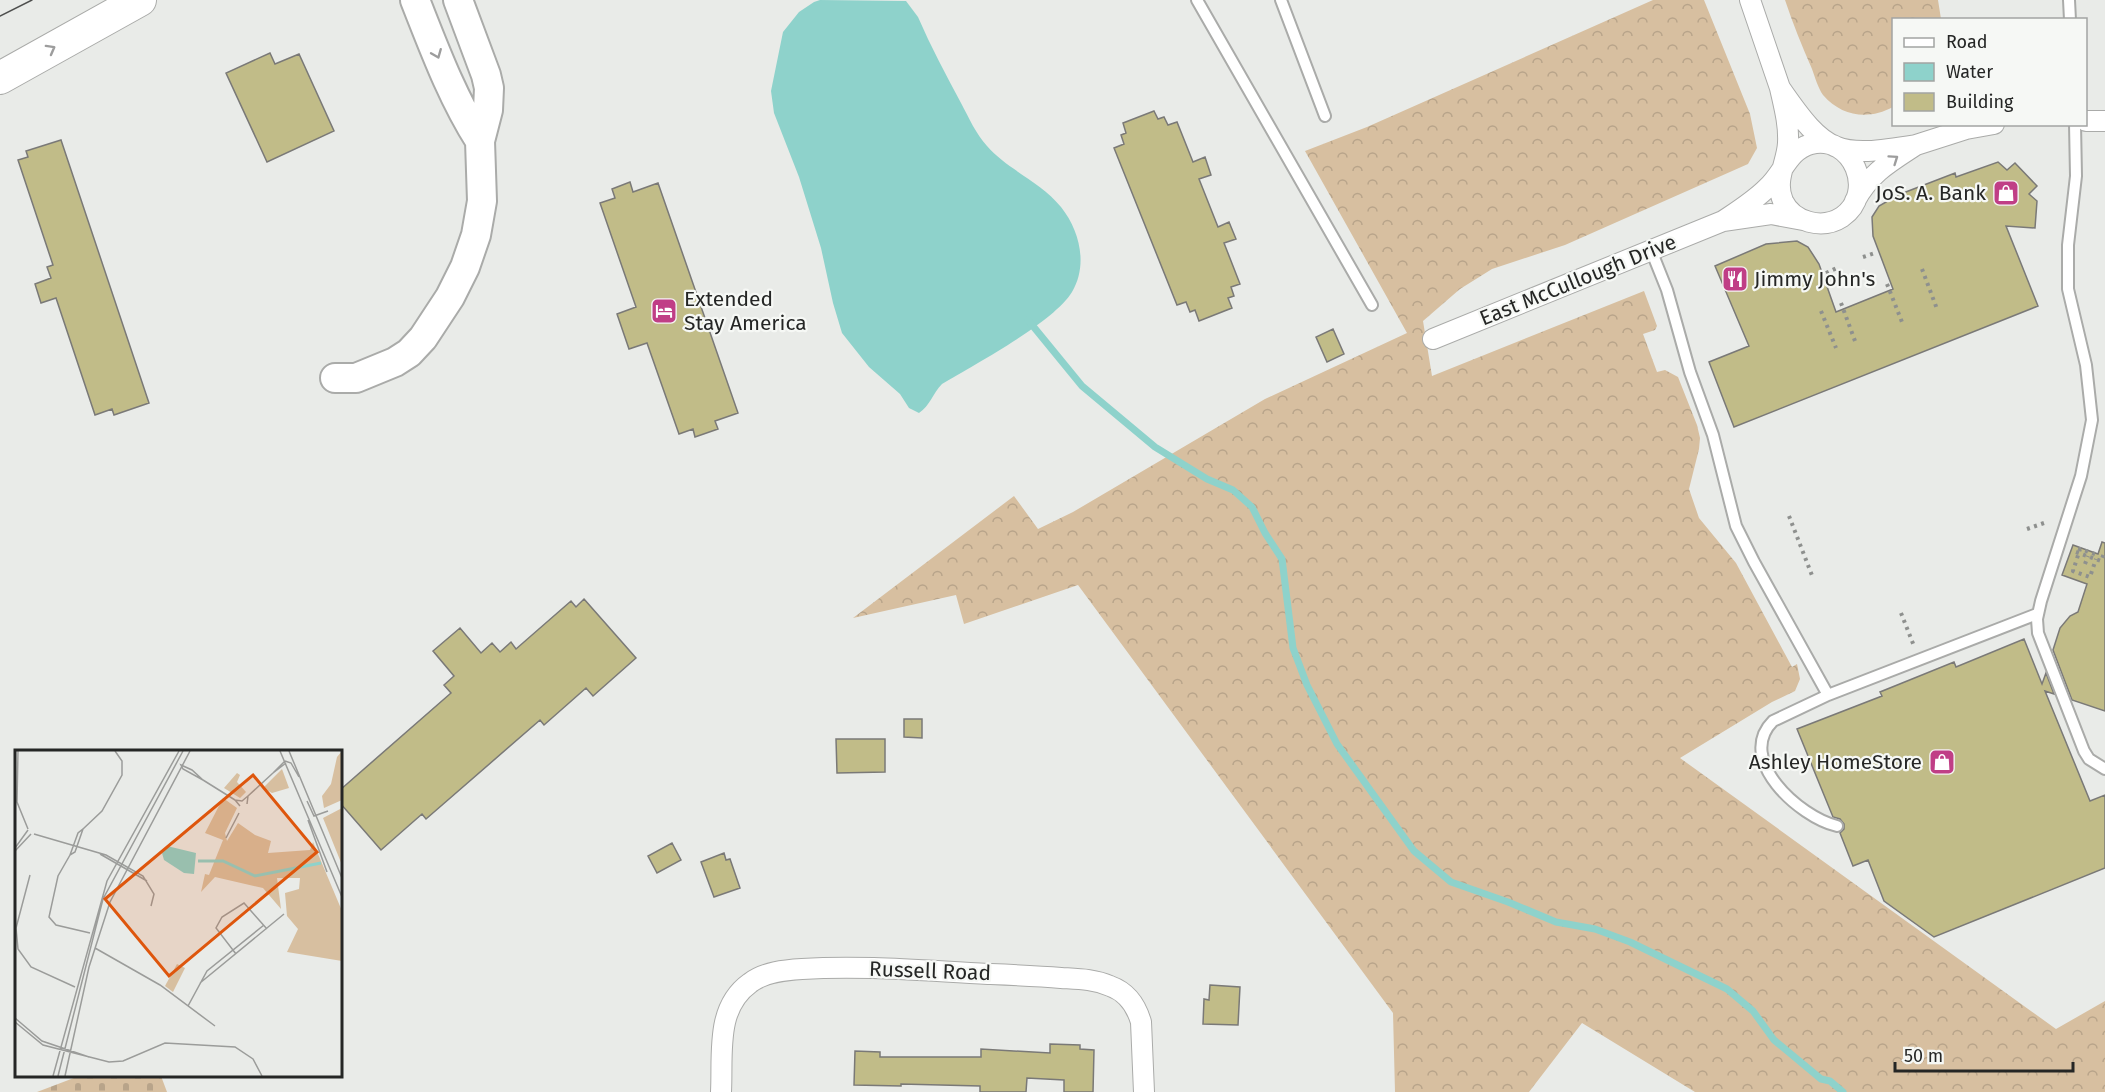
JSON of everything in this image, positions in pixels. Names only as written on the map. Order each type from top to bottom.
[{"type":"main road","points":[[0,78],[140,0]]},
{"type":"street","points":[[415,0],[449,84],[480,141]]},
{"type":"street","points":[[335,378],[356,378],[395,362],[409,353],[423,338],[441,311],[465,267],[476,235],[482,201],[480,141],[488,110],[489,88],[458,0]]},
{"type":"street","points":[[1750,0],[1780,88],[1788,135],[1779,188],[1783,201],[1791,212],[1803,220]]},
{"type":"street","points":[[1780,88],[1805,123],[1822,139],[1850,157],[1860,181],[1855,201]]},
{"type":"street","points":[[2087,121],[2105,121]]},
{"type":"street","name":"East McCullough Drive","points":[[1723,221],[1767,188],[1793,153],[1803,147],[1815,143],[1850,151],[1870,152],[1916,145],[1983,126]]},
{"type":"street","name":"East McCullough Drive","points":[[1433,339],[1723,221],[1771,214],[1822,223],[1836,220],[1847,212],[1876,172],[1916,145]]},
{"type":"street","name":"Russell Road","points":[[721,1092],[726,1014],[737,996],[749,983],[770,973],[801,969],[855,968],[1025,975],[1089,980],[1109,985],[1127,996],[1138,1011],[1141,1022],[1144,1092]]},
{"type":"lane","points":[[1197,0],[1371,305]]},
{"type":"lane","points":[[1281,0],[1325,116]]},
{"type":"lane","points":[[2069,0],[2070,18]]},
{"type":"lane","points":[[2075,126],[2076,176],[2069,233],[2068,290],[2086,365],[2092,420],[2081,476],[2037,614],[2037,627],[2084,752],[2089,759],[2105,769]]},
{"type":"lane","points":[[1651,250],[1713,435],[1736,526],[1828,695]]},
{"type":"lane","points":[[1837,826],[1812,816],[1795,804],[1782,789],[1763,762],[1760,743],[1767,727],[1773,721],[1828,695],[2037,614]]},
{"type":"path","points":[[1863,257],[1875,253]]},
{"type":"path","points":[[1826,273],[1839,267]]},
{"type":"path","points":[[1922,269],[1937,309]]},
{"type":"path","points":[[1887,284],[1902,322]]},
{"type":"path","points":[[1841,303],[1855,341]]},
{"type":"path","points":[[1821,311],[1836,348]]},
{"type":"path","points":[[1789,516],[1813,579]]},
{"type":"path","points":[[2027,529],[2048,525]]},
{"type":"path","points":[[2096,557],[2090,577],[2073,572],[2080,549],[2096,557],[2102,561],[2105,551]]},
{"type":"path","points":[[2076,552],[2096,557]]},
{"type":"path","points":[[2085,564],[2088,556]]},
{"type":"green space","points":[[1653,0],[1704,0],[1750,114],[1757,148],[1748,164],[1565,245],[1492,269],[1460,289],[1423,321],[1432,376],[1644,291],[1657,326],[1655,330],[1643,334],[1657,372],[1665,370],[1678,377],[1697,425],[1700,438],[1699,449],[1689,489],[1699,518],[1736,563],[1792,667],[1797,664],[1800,679],[1795,691],[1772,702],[1680,758],[2056,1029],[2105,1001],[2105,1092],[1695,1092],[1582,1023],[1529,1092],[1395,1092],[1393,1013],[1078,585],[964,624],[956,595],[853,618],[1014,496],[1038,529],[1073,512],[1265,399],[1407,333],[1305,151],[1367,127]]},
{"type":"green space","points":[[1785,0],[1938,0],[1941,18],[1892,18],[1892,107],[1875,114],[1847,112],[1823,95]]},
{"type":"green space","points":[[76,1077],[161,1077],[167,1092],[37,1092]]},
{"type":"water","points":[[820,0],[906,1],[918,17],[979,136],[995,154],[1053,198],[1068,216],[1080,248],[1081,260],[1077,282],[1062,304],[1048,317],[1012,342],[942,384],[919,413],[909,408],[900,394],[869,367],[842,333],[821,248],[799,177],[774,113],[771,91],[783,32],[799,12]]},
{"type":"building","points":[[270,53],[275,64],[299,54],[334,131],[267,162],[226,73]]},
{"type":"building","points":[[1154,111],[1158,119],[1164,117],[1168,125],[1177,122],[1193,162],[1205,157],[1211,175],[1199,179],[1218,227],[1229,222],[1236,239],[1224,243],[1240,284],[1231,287],[1234,296],[1228,298],[1232,308],[1199,321],[1195,310],[1190,312],[1186,302],[1177,305],[1114,148],[1124,144],[1121,135],[1126,133],[1123,123]]},
{"type":"building","points":[[61,140],[149,403],[114,415],[112,409],[95,415],[56,298],[41,303],[35,284],[51,278],[47,267],[53,265],[18,160],[28,157],[26,151]]},
{"type":"building","points":[[1998,162],[2007,170],[2015,163],[2037,186],[2029,194],[2037,201],[2035,228],[2006,226],[2038,306],[1734,427],[1709,362],[1749,346],[1715,266],[1766,244],[1797,241],[1808,247],[1819,264],[1836,312],[1893,289],[1873,236],[1872,217],[1879,206],[1898,195],[1955,173],[1956,177]]},
{"type":"building","name":"Extended Stay America","points":[[630,182],[633,192],[658,183],[738,413],[715,421],[718,429],[695,437],[693,429],[679,434],[647,343],[629,349],[617,314],[636,307],[600,203],[615,198],[612,189]]},
{"type":"building","points":[[1333,329],[1344,354],[1327,362],[1316,337]]},
{"type":"building","points":[[2102,542],[2105,543],[2105,711],[2072,700],[2053,650],[2060,628],[2070,616],[2078,612],[2087,584],[2062,575],[2073,545],[2098,554]]},
{"type":"building","points":[[584,599],[636,658],[593,696],[586,688],[544,725],[540,720],[426,819],[422,814],[381,850],[342,805],[342,788],[451,693],[444,685],[454,676],[433,651],[460,628],[481,653],[492,643],[500,652],[511,642],[516,649],[571,601],[576,607]]},
{"type":"building","name":"Ashley HomeStore","points":[[2024,639],[2042,684],[2046,673],[2054,694],[2045,691],[2090,801],[2105,795],[2105,868],[1934,937],[1884,901],[1868,860],[1853,866],[1840,833],[1844,829],[1844,824],[1840,819],[1833,817],[1797,729],[1882,696],[1880,692],[1954,662],[1956,667]]},
{"type":"building","points":[[904,719],[922,719],[922,738],[904,737]]},
{"type":"building","points":[[836,739],[885,739],[885,772],[837,773]]},
{"type":"building","points":[[672,843],[681,860],[657,873],[648,856]]},
{"type":"building","points":[[724,853],[726,860],[730,859],[740,888],[714,897],[701,862]]},
{"type":"building","points":[[1210,985],[1240,987],[1238,1025],[1203,1024],[1204,999],[1209,1000]]},
{"type":"building","points":[[1050,1044],[1080,1045],[1080,1049],[1094,1050],[1093,1092],[1064,1092],[1064,1080],[1027,1078],[1026,1092],[980,1092],[980,1086],[854,1085],[855,1051],[880,1052],[880,1057],[981,1057],[981,1049],[1050,1053]]},
{"type":"waterway","points":[[1028,320],[1082,386],[1155,447],[1207,479],[1233,490],[1252,507],[1282,559],[1293,648],[1307,685],[1337,744],[1414,851],[1451,882],[1556,922],[1595,929],[1630,942],[1727,989],[1753,1011],[1774,1040],[1821,1079],[1830,1081],[1843,1092]]},
{"type":"tram line","points":[[0,16],[32,0]]},
{"type":"place","name":"JoS. A. Bank","points":[[2006,193]]},
{"type":"place","name":"Jimmy John's","points":[[1735,279]]},
{"type":"place","name":"Extended Stay America","points":[[664,311]]},
{"type":"place","name":"Ashley HomeStore","points":[[1942,762]]}]
